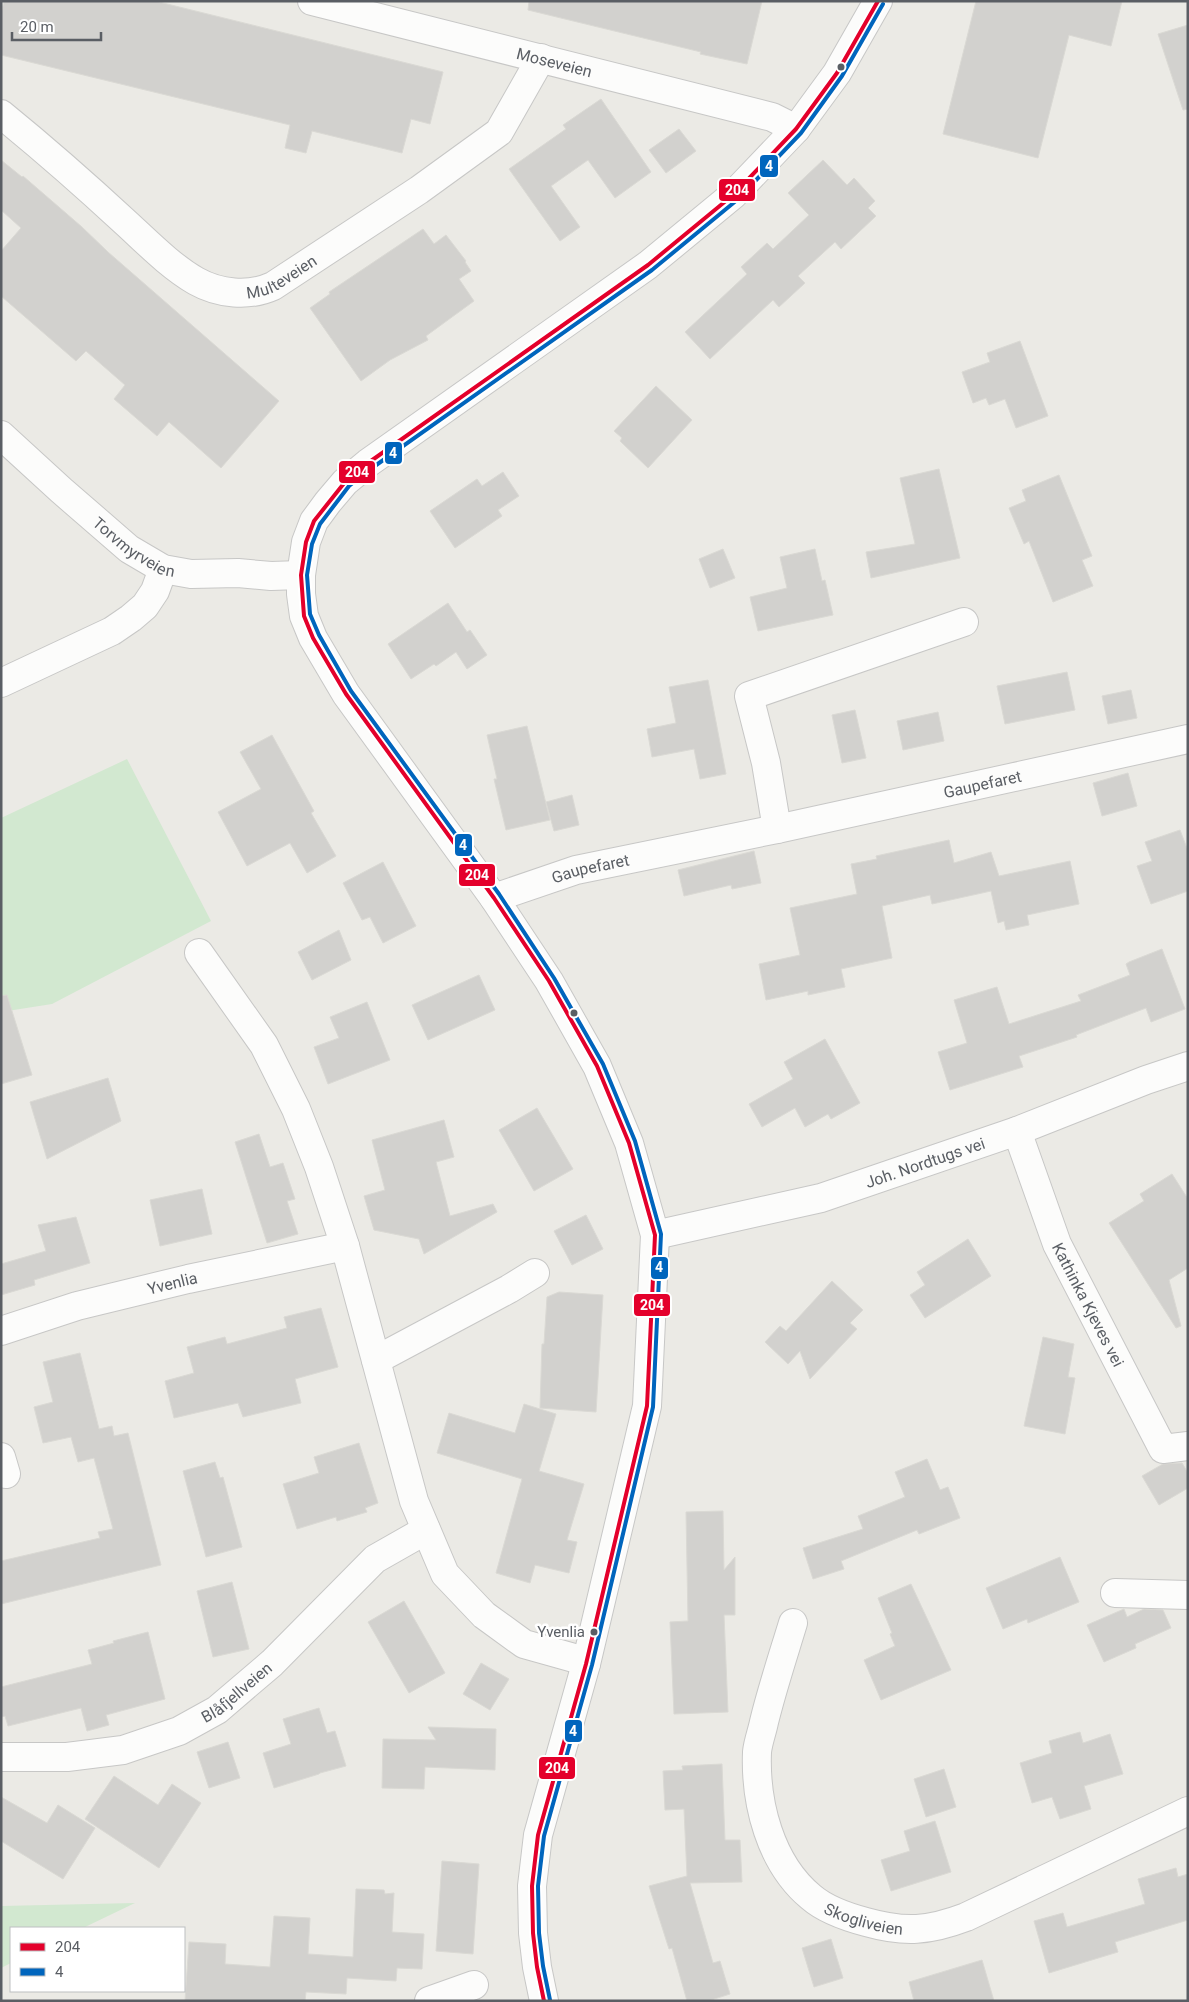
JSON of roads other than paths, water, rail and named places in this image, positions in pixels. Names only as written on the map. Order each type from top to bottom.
[{"type":"street","name":"Moseveien","points":[[312,1],[772,117],[796,129]]},
{"type":"street","points":[[544,2001],[533,1933],[532,1886],[538,1835],[586,1664],[647,1406],[655,1235],[629,1143],[597,1066],[549,981],[494,898],[346,694],[313,638],[304,616],[301,594],[301,575],[306,542],[314,521],[345,482],[390,446],[648,266],[733,195],[796,129],[837,73],[878,1]]},
{"type":"street","name":"Multeveien","points":[[1,114],[48,153],[170,262],[196,281],[216,289],[249,293],[273,286],[419,190],[499,132],[542,58]]},
{"type":"street","name":"Torvmyrveien","points":[[1,435],[129,549],[163,570],[191,574],[301,575]]},
{"type":"street","points":[[1,683],[112,631],[132,618],[145,606],[155,592],[163,570]]},
{"type":"street","points":[[777,829],[766,763],[749,696],[964,622]]},
{"type":"street","name":"Gaupefaret","points":[[494,898],[576,870],[777,829],[1188,739]]},
{"type":"street","points":[[200,953],[264,1045],[296,1109],[320,1167],[345,1246],[414,1500],[445,1574],[484,1615],[524,1644],[574,1658],[586,1664]]},
{"type":"street","name":"Joh. Nordtugs vei","points":[[655,1235],[821,1198],[1017,1131],[1146,1080],[1188,1066]]},
{"type":"street","name":"Kathinka Kjeves vei","points":[[1017,1131],[1057,1244],[1164,1449],[1188,1446]]},
{"type":"street","name":"Yvenlia","points":[[1,1331],[77,1306],[188,1278],[345,1246]]},
{"type":"street","points":[[376,1360],[510,1289],[534,1273]]},
{"type":"street","name":"Blåfjellveien","points":[[1,1757],[67,1757],[123,1750],[179,1731],[217,1710],[272,1663],[375,1559],[426,1530]]},
{"type":"street","points":[[1115,1593],[1188,1595]]},
{"type":"street","name":"Skogliveien","points":[[793,1623],[757,1750],[758,1790],[767,1828],[777,1854],[791,1877],[811,1898],[833,1911],[884,1927],[915,1930],[940,1927],[966,1918],[1188,1811]]},
{"type":"street","points":[[429,2001],[474,1985]]},
{"type":"place","name":"Yvenlia","points":[[594,1632]]}]
